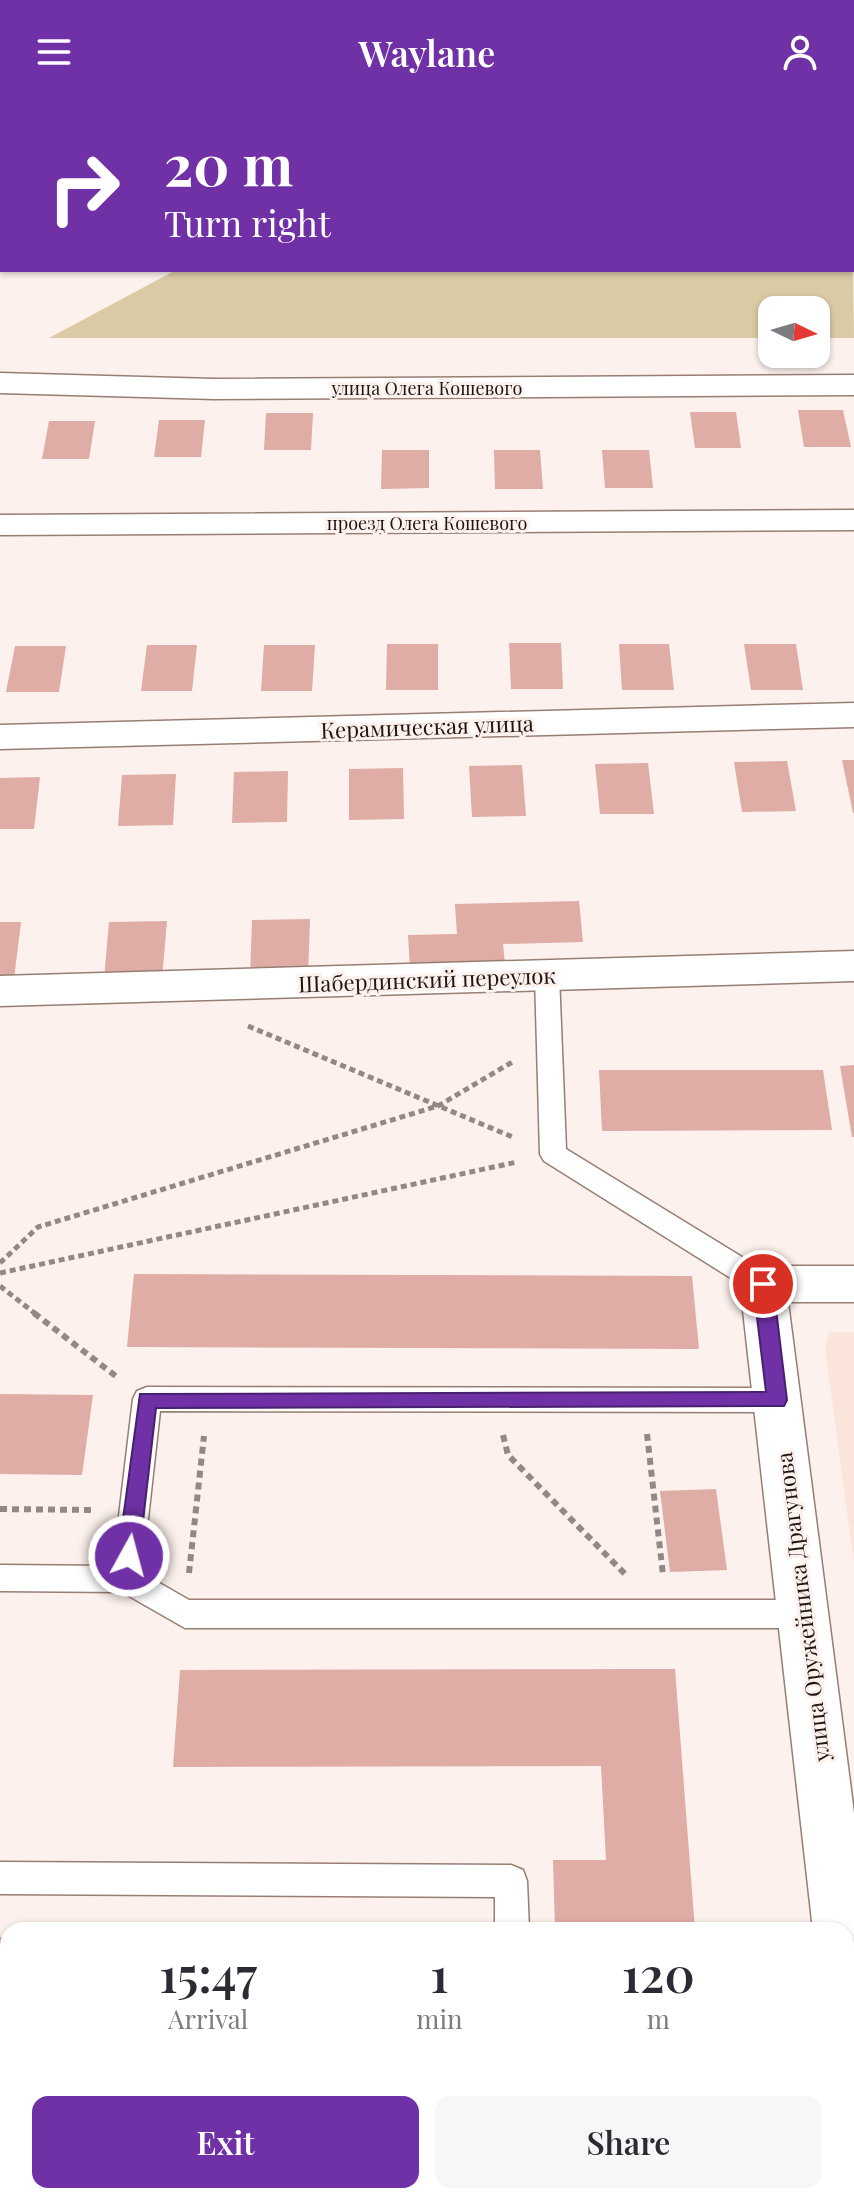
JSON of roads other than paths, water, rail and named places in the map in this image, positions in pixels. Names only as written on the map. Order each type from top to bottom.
[{"type":"street","name":"улица Олега Кошевого","points":[[0,383],[214,389],[854,385]]},
{"type":"street","name":"проезд Олега Кошевого","points":[[0,525],[854,520]]},
{"type":"street","name":"Керамическая улица","points":[[0,737],[854,715]]},
{"type":"street","name":"Шабердинский переулок","points":[[0,991],[854,966]]},
{"type":"street","points":[[763,1284],[854,1284]]},
{"type":"street","name":"улица Оружейника Драгунова","points":[[763,1284],[840,1922]]},
{"type":"lane","points":[[547,975],[553,1154],[763,1284]]},
{"type":"lane","points":[[126,1579],[147,1399],[777,1400]]},
{"type":"lane","points":[[0,1578],[126,1579],[185,1614],[803,1614]]},
{"type":"lane","points":[[0,1878],[511,1881],[512,1922]]}]
